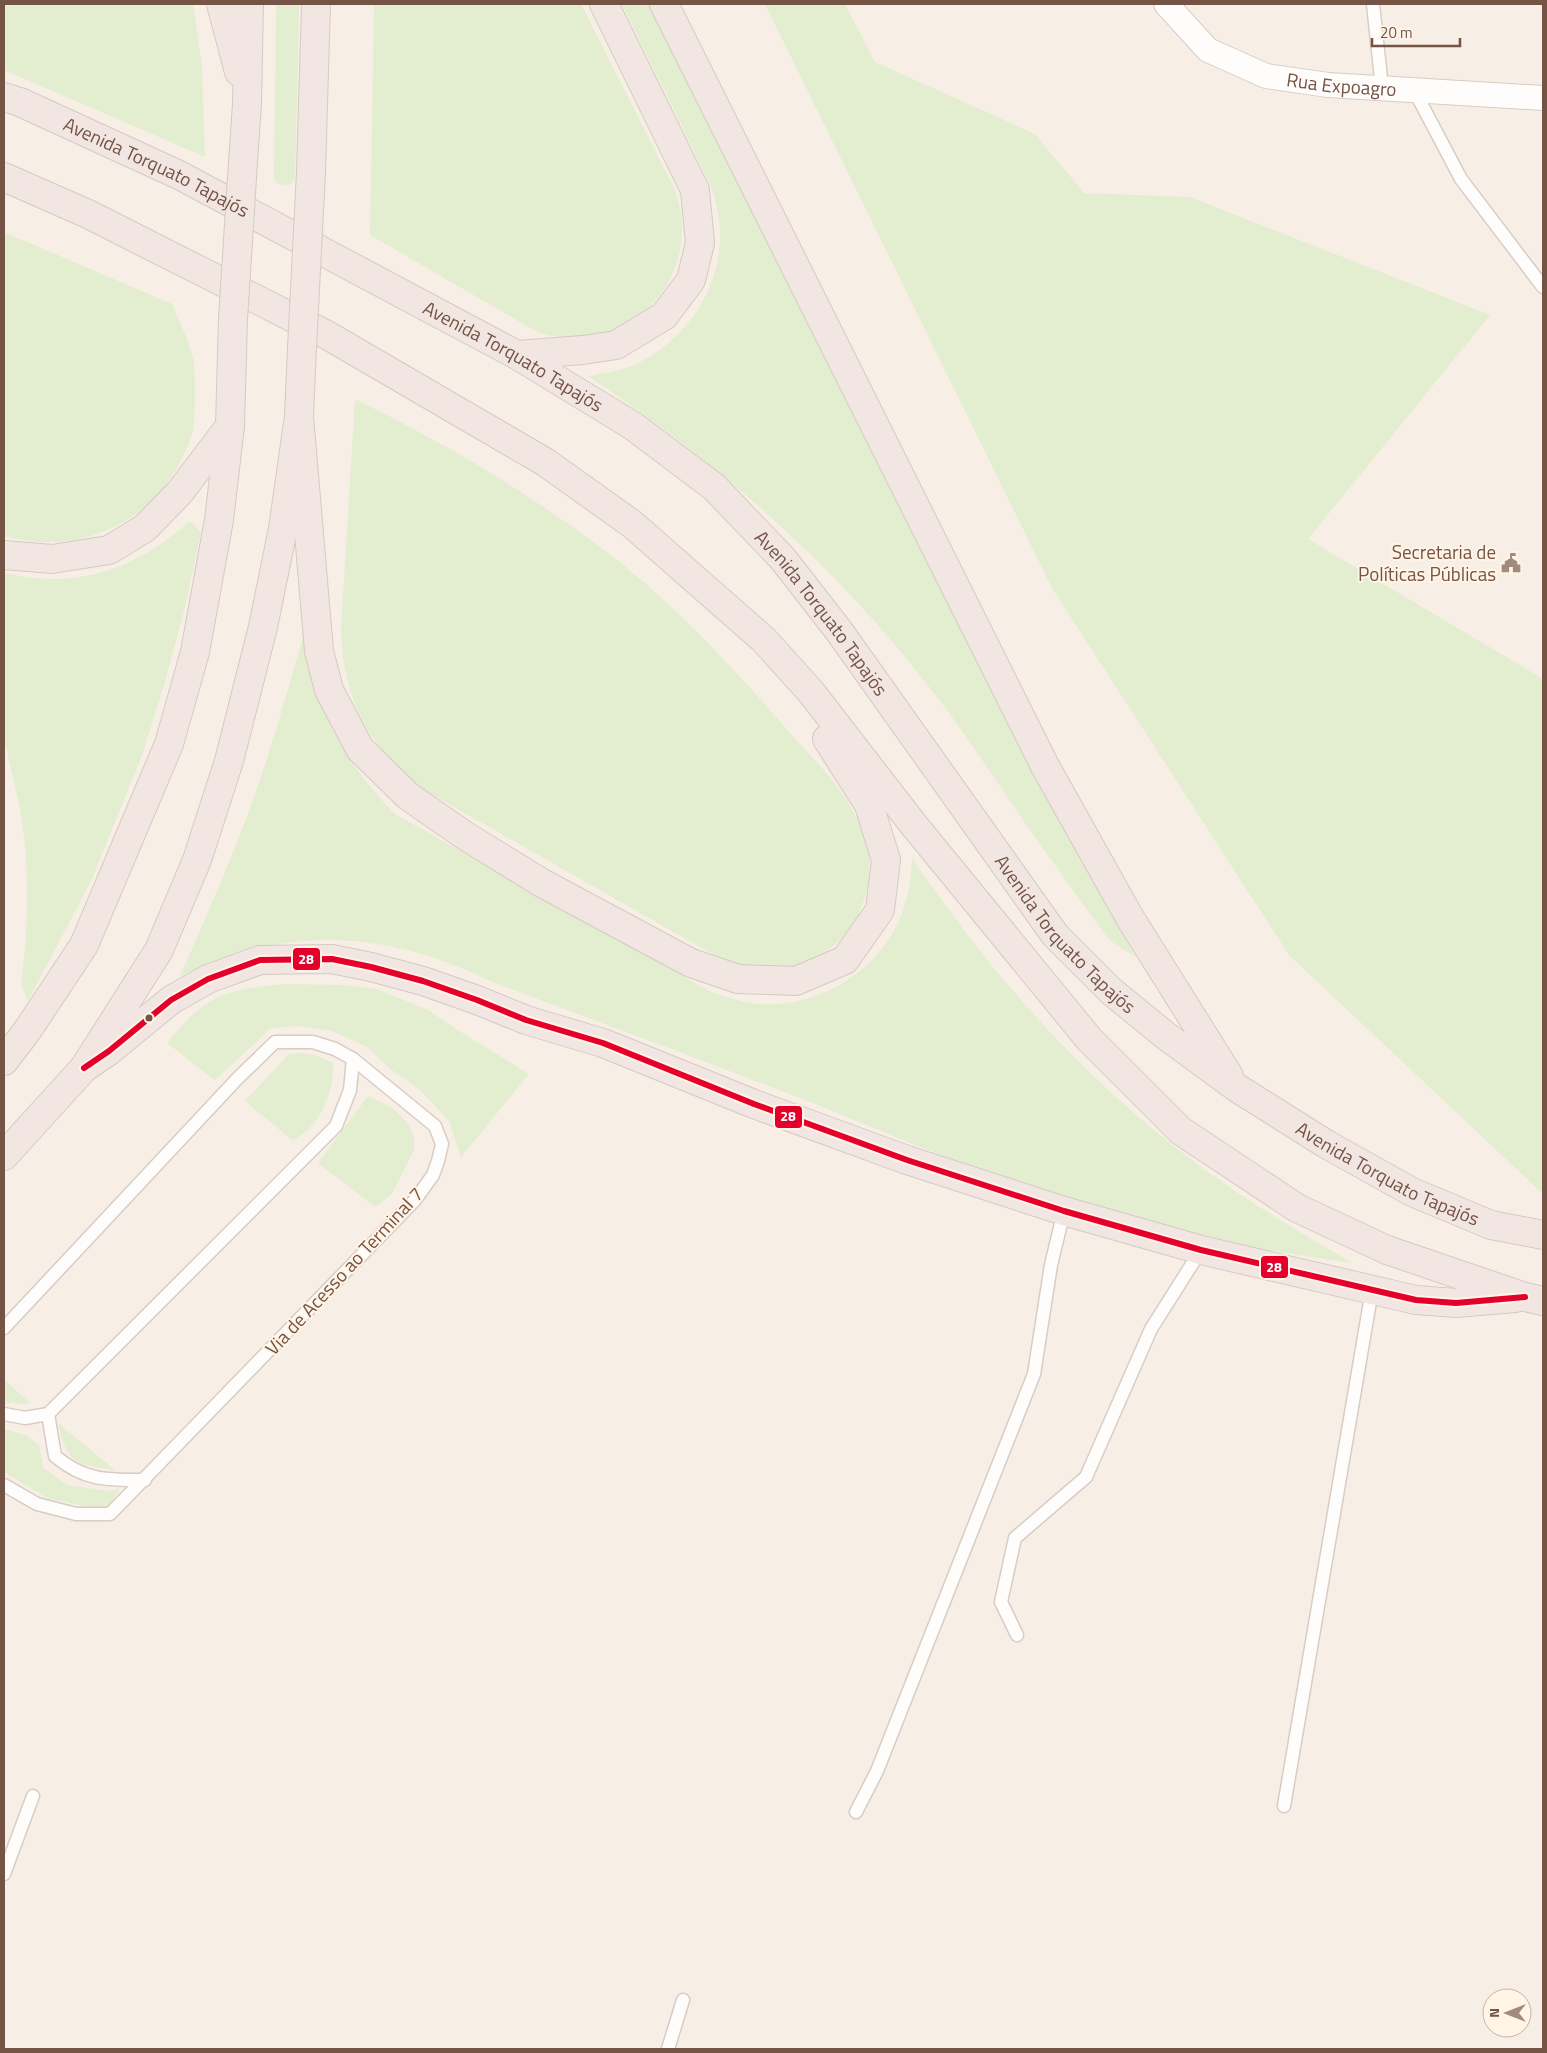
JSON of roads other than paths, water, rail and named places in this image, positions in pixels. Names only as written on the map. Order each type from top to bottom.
[{"type":"highway","points":[[221,4],[247,104]]},
{"type":"highway","points":[[4,1061],[84,945],[169,744],[195,652],[219,520],[230,426],[233,319],[247,104],[249,4]]},
{"type":"highway","points":[[4,1156],[84,1068],[159,950],[200,851],[229,760],[263,627],[283,529],[299,416],[311,172],[316,4]]},
{"type":"highway","points":[[316,32],[328,4]]},
{"type":"highway","points":[[517,355],[583,350],[616,344],[664,316],[691,280],[700,243],[695,190],[604,4]]},
{"type":"highway","points":[[664,4],[794,267],[1066,806],[1130,918],[1236,1088]]},
{"type":"highway","name":"Avenida Torquato Tapajós","points":[[9,97],[179,175],[517,355],[633,426],[714,487],[783,559],[839,631],[1055,935],[1111,991],[1166,1036],[1236,1088],[1326,1144],[1412,1192],[1491,1225],[1543,1235]]},
{"type":"highway","points":[[4,177],[88,214],[327,335],[545,462],[632,524],[764,640],[811,692],[913,824],[1089,1040],[1181,1131],[1297,1208],[1387,1250],[1534,1299]]},
{"type":"highway","points":[[299,416],[319,651],[329,690],[360,749],[408,796],[464,835],[542,883],[691,963],[738,979],[796,981],[845,960],[880,910],[886,860],[869,805],[764,640]]},
{"type":"highway","points":[[4,555],[52,559],[109,550],[145,528],[180,492],[230,426]]},
{"type":"highway","points":[[84,1068],[109,1051],[171,1000],[208,979],[260,960],[332,959],[423,981],[526,1020],[603,1043],[754,1104],[907,1160],[1064,1211],[1201,1250],[1416,1300],[1456,1303],[1534,1299]]},
{"type":"street","name":"Rua Expoagro","points":[[1166,4],[1208,50],[1266,76],[1328,86],[1543,98]]},
{"type":"lane","points":[[1373,4],[1382,88]]},
{"type":"lane","points":[[1414,90],[1461,179],[1543,287]]},
{"type":"lane","name":"Via de Acesso ao Terminal 7","points":[[4,1328],[237,1079],[276,1042],[313,1042],[335,1049],[353,1059],[435,1126],[442,1144],[438,1162],[433,1175],[415,1200],[110,1514],[76,1514],[37,1504],[4,1485]]},
{"type":"lane","points":[[4,1414],[25,1418],[48,1414],[336,1126],[350,1090],[353,1059]]},
{"type":"lane","points":[[856,1812],[877,1771],[1034,1374],[1051,1265],[1064,1211]]},
{"type":"lane","points":[[1017,1635],[1001,1602],[1015,1538],[1086,1477],[1151,1329],[1201,1250]]},
{"type":"lane","points":[[1284,1806],[1372,1290]]},
{"type":"lane","points":[[48,1414],[54,1456],[69,1468],[108,1480],[145,1480]]},
{"type":"lane","points":[[4,1874],[33,1796]]},
{"type":"lane","points":[[668,2049],[684,2000]]},
{"type":"place","name":"Secretaria de Políticas Públicas","points":[[1511,563]]}]
